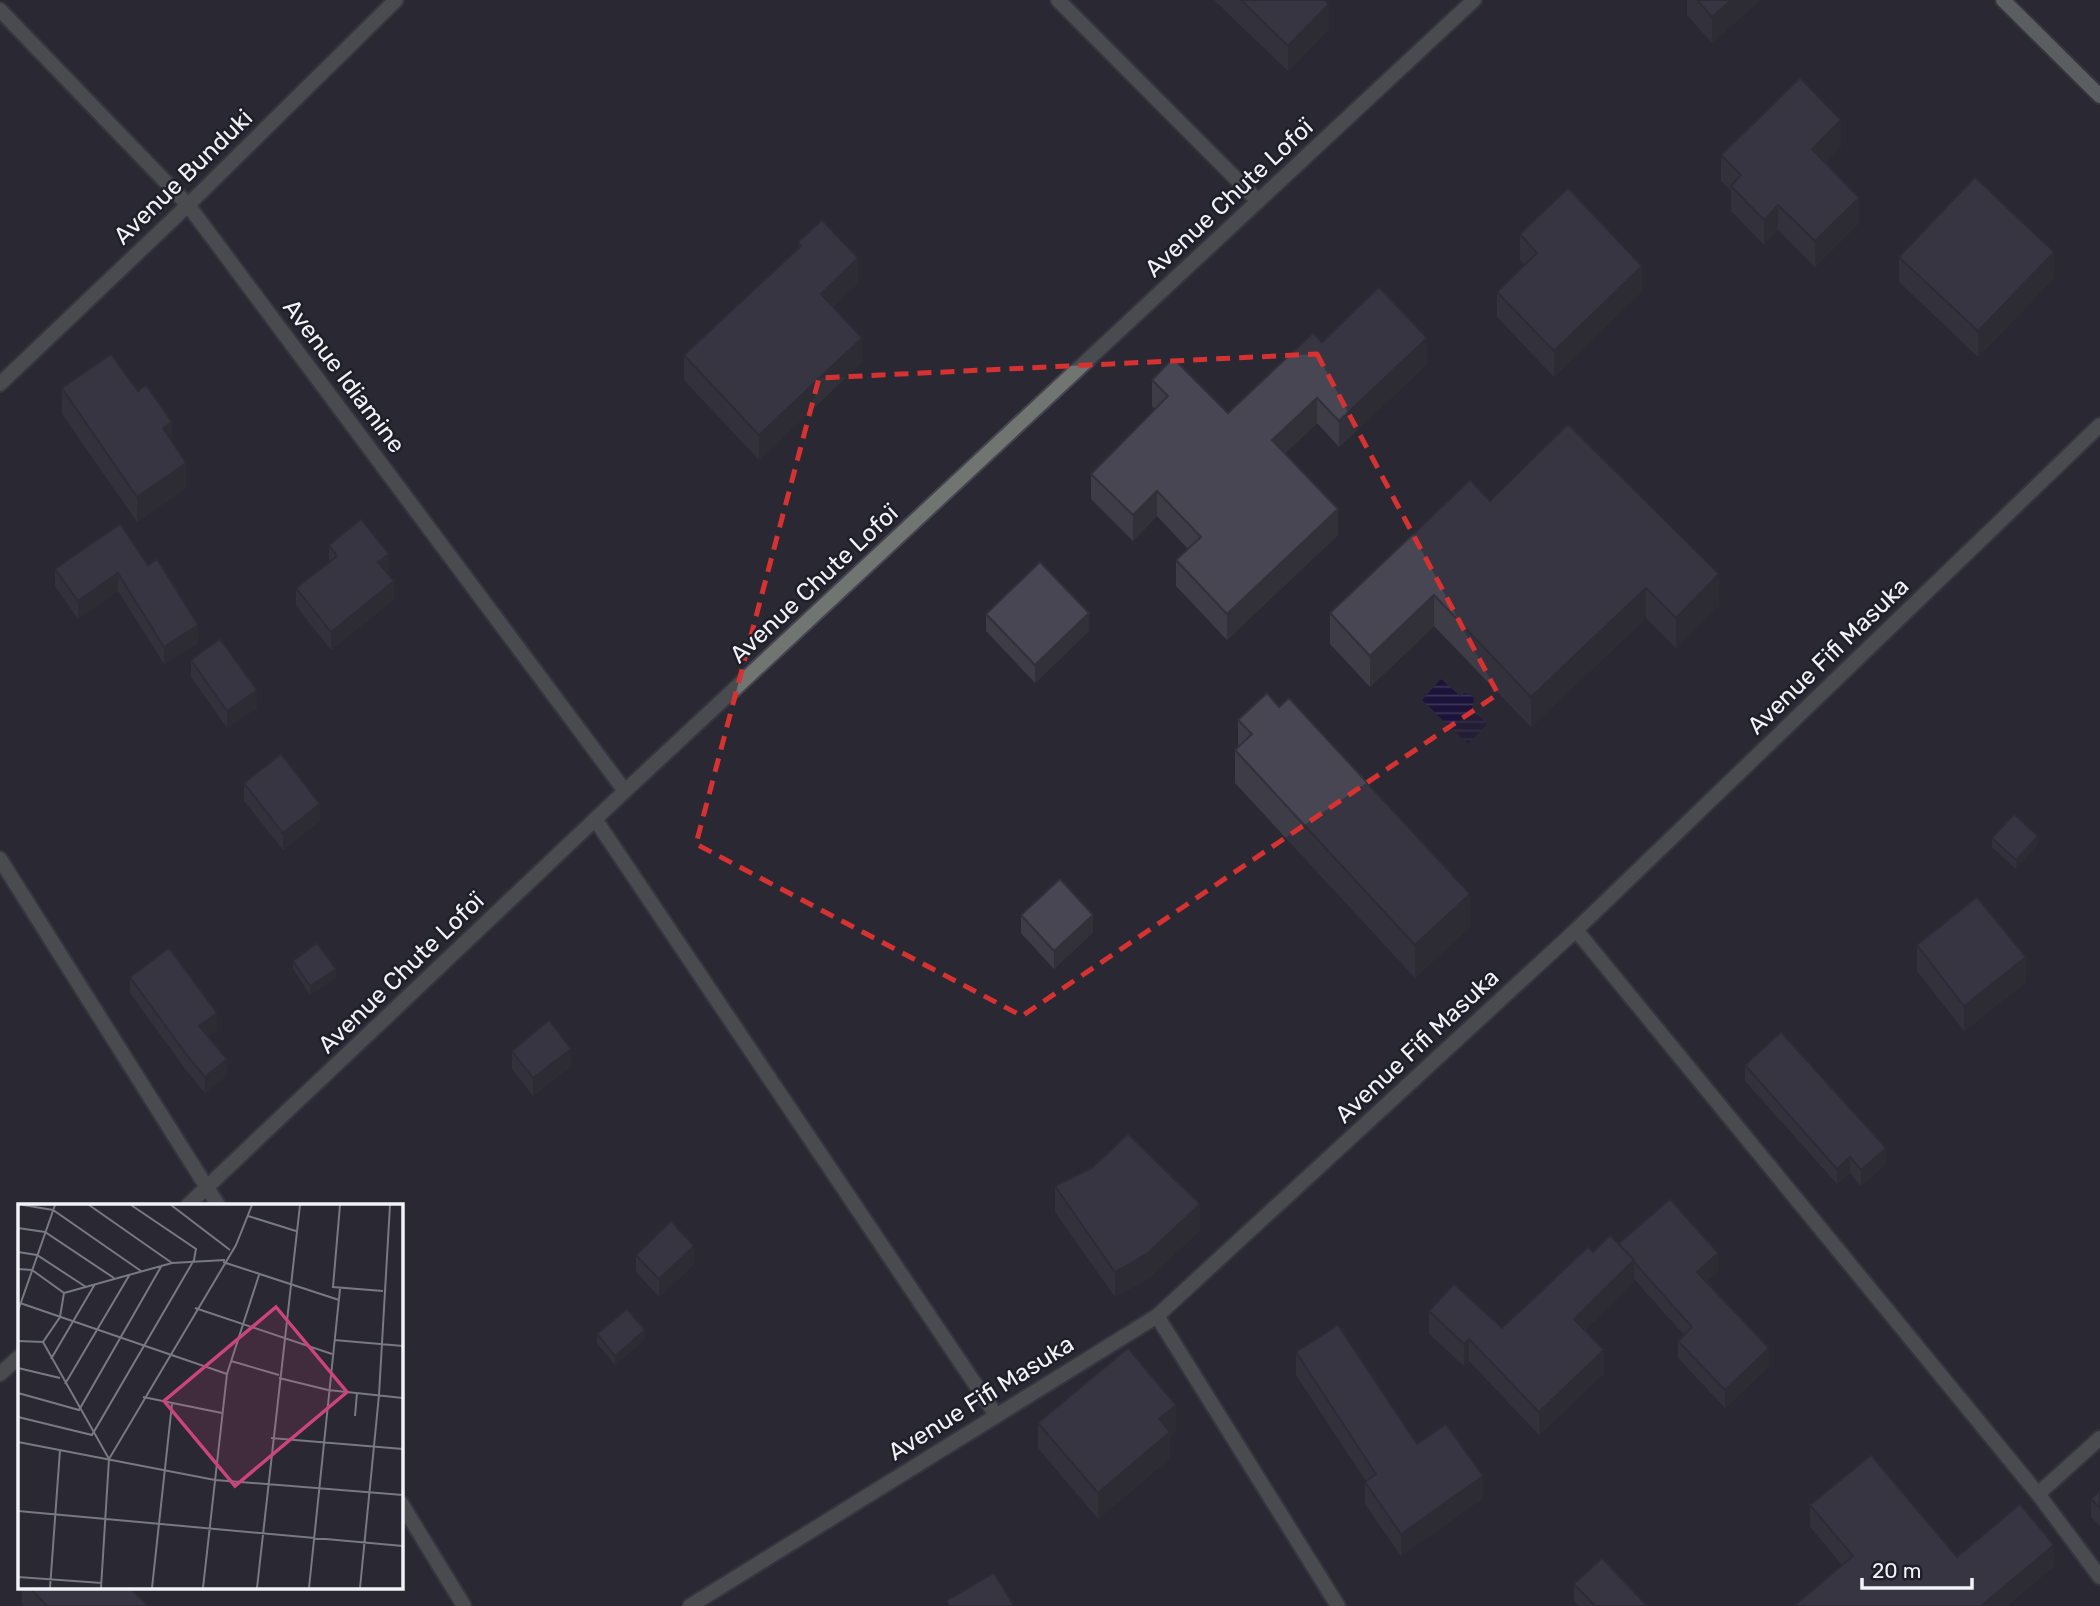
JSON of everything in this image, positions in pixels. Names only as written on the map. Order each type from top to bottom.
[{"type":"street","name":"Avenue Bunduki","points":[[0,384],[188,205],[396,0]]},
{"type":"street","points":[[1058,0],[1258,201]]},
{"type":"street","name":"Avenue Chute Lofoï","points":[[189,1204],[625,791],[1474,0]]},
{"type":"street","points":[[2003,0],[2100,96]]},
{"type":"street","name":"Avenue Idiamine","points":[[0,10],[188,205],[625,791]]},
{"type":"street","name":"Avenue Fifi Masuka","points":[[690,1606],[1157,1316],[1576,930],[2100,425]]},
{"type":"street","points":[[596,820],[996,1415]]},
{"type":"street","points":[[0,859],[217,1204]]},
{"type":"street","points":[[1576,930],[2038,1494],[2100,1577]]},
{"type":"street","points":[[1157,1316],[1338,1606]]},
{"type":"street","points":[[0,1374],[18,1358]]},
{"type":"street","points":[[2038,1494],[2100,1438]]},
{"type":"street","points":[[402,1505],[464,1606]]},
{"type":"highlighted area","points":[[1317,354],[1498,694],[1022,1016],[696,844],[819,378]]},
{"type":"shaded area","points":[[1441,679],[1460,696],[1465,693],[1471,695],[1474,699],[1472,709],[1487,724],[1468,744],[1422,700]]},
{"type":"building","points":[[1241,0],[1325,0],[1329,4],[1288,46]]},
{"type":"building","points":[[1697,0],[1731,0],[1712,17]]},
{"type":"building","points":[[1800,78],[1841,120],[1812,149],[1859,198],[1815,241],[1778,205],[1764,220],[1731,186],[1741,175],[1721,155]]},
{"type":"building","points":[[1975,177],[2054,252],[1978,331],[1899,257]]},
{"type":"building","points":[[1568,188],[1642,266],[1554,351],[1497,292],[1537,253],[1520,234]]},
{"type":"building","points":[[822,220],[858,258],[821,294],[862,338],[759,435],[684,355],[801,246],[798,242]]},
{"type":"building","points":[[1379,287],[1427,338],[1339,421],[1317,398],[1272,440],[1338,509],[1227,614],[1176,560],[1201,537],[1157,491],[1133,515],[1091,474],[1168,396],[1152,380],[1173,358],[1228,413],[1313,333],[1322,342]]},
{"type":"building","points":[[111,354],[138,391],[146,385],[172,422],[163,428],[186,463],[137,497],[62,388]]},
{"type":"building","points":[[1568,424],[1719,574],[1676,618],[1646,588],[1531,697],[1434,595],[1370,656],[1330,613],[1470,480],[1490,501]]},
{"type":"building","points":[[361,519],[389,554],[378,562],[394,581],[331,632],[296,588],[337,556],[329,545]]},
{"type":"building","points":[[120,524],[148,565],[157,559],[198,625],[164,647],[118,573],[78,601],[55,569]]},
{"type":"building","points":[[1040,562],[1089,613],[1035,665],[986,614]]},
{"type":"building","points":[[220,639],[257,690],[227,711],[191,660]]},
{"type":"building","points":[[1267,693],[1279,707],[1289,698],[1470,894],[1415,945],[1235,750],[1252,734],[1238,720]]},
{"type":"building","points":[[281,754],[320,804],[283,833],[244,783]]},
{"type":"building","points":[[2014,814],[2038,836],[2016,860],[1992,838]]},
{"type":"building","points":[[1060,879],[1093,915],[1054,951],[1021,915]]},
{"type":"building","points":[[1977,897],[2026,957],[1964,1006],[1917,945]]},
{"type":"building","points":[[317,943],[336,969],[310,986],[293,961]]},
{"type":"building","points":[[169,948],[217,1013],[199,1026],[227,1059],[205,1077],[130,977]]},
{"type":"building","points":[[549,1020],[571,1049],[533,1078],[512,1051]]},
{"type":"building","points":[[1781,1032],[1886,1148],[1861,1170],[1850,1157],[1837,1169],[1745,1065]]},
{"type":"building","points":[[1128,1134],[1200,1204],[1148,1253],[1115,1272],[1055,1186],[1092,1168]]},
{"type":"building","points":[[1670,1199],[1718,1253],[1697,1272],[1769,1348],[1725,1390],[1678,1341],[1692,1327],[1618,1244]]},
{"type":"building","points":[[671,1221],[694,1246],[659,1279],[636,1255]]},
{"type":"building","points":[[1610,1235],[1634,1260],[1574,1319],[1604,1350],[1539,1412],[1469,1339],[1464,1344],[1429,1311],[1454,1284],[1502,1328],[1588,1247],[1593,1252]]},
{"type":"building","points":[[627,1309],[645,1330],[615,1356],[597,1334]]},
{"type":"building","points":[[1338,1325],[1417,1444],[1446,1424],[1483,1476],[1401,1534],[1365,1482],[1376,1474],[1296,1352]]},
{"type":"building","points":[[1128,1348],[1176,1405],[1159,1419],[1170,1432],[1098,1493],[1038,1423]]},
{"type":"building","points":[[1871,1455],[1957,1557],[2020,1504],[2054,1545],[1981,1606],[1794,1606],[1853,1556],[1810,1505]]},
{"type":"building","points":[[2100,1491],[2100,1508],[2091,1499]]},
{"type":"building","points":[[1602,1558],[1647,1606],[1595,1606],[1574,1584]]},
{"type":"building","points":[[994,1573],[1014,1606],[949,1606],[946,1601]]},
{"type":"building","points":[[30,1588],[130,1588],[148,1606],[47,1606]]}]
